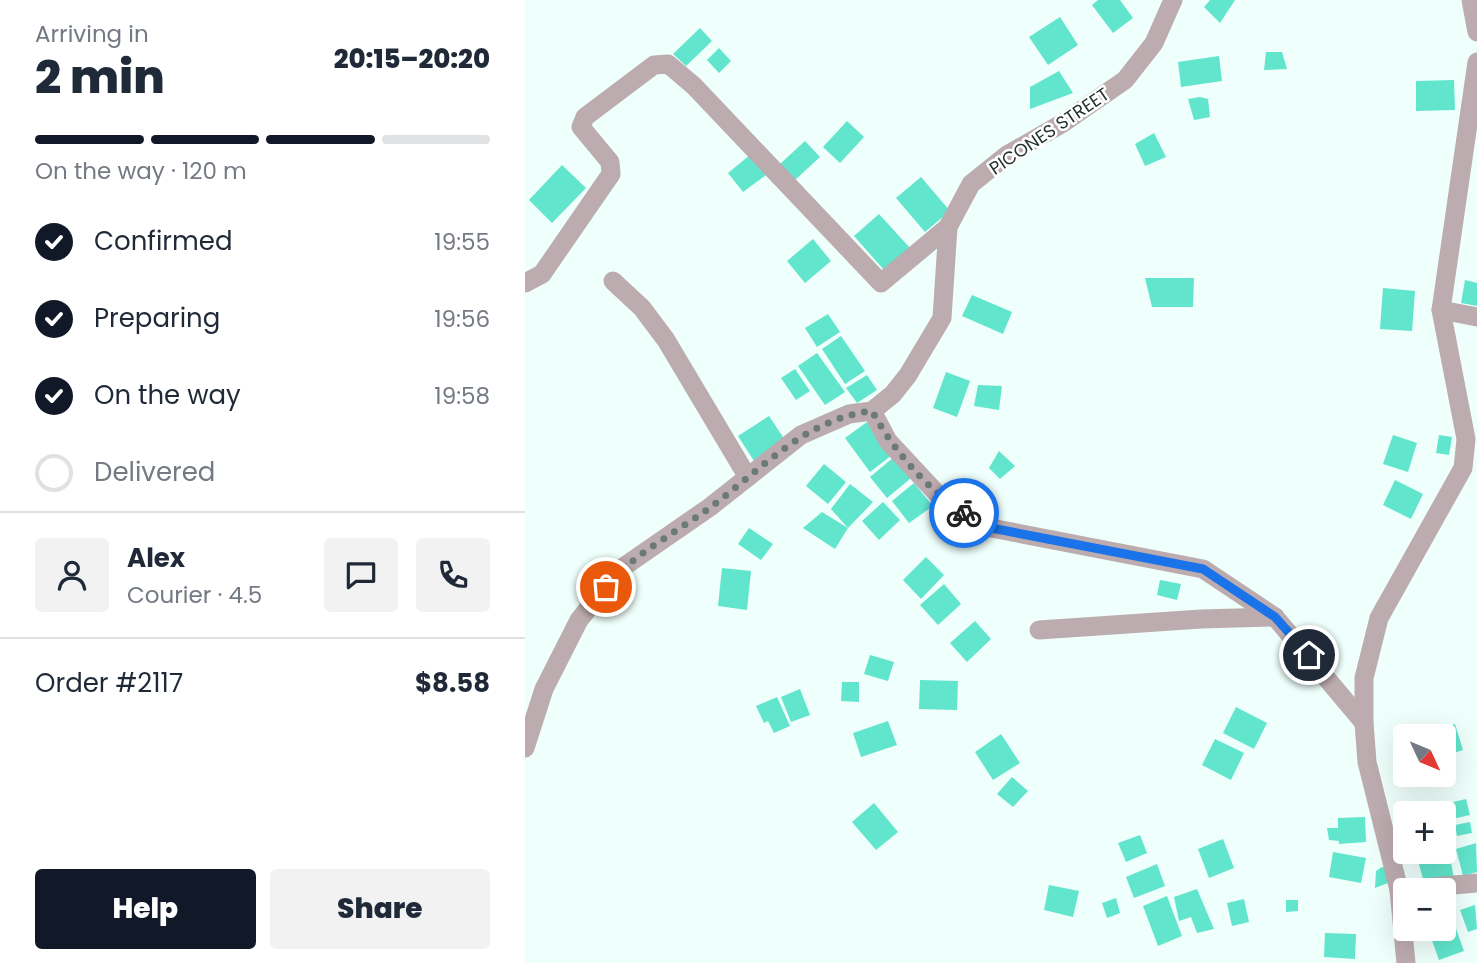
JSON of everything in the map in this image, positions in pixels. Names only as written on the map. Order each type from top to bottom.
[{"type":"street","name":"PICONES STREET","points":[[525,748],[544,689],[579,620],[619,570],[710,507],[801,435],[849,414],[872,411],[893,394],[908,375],[941,318],[948,227],[971,184],[1007,155],[1063,123],[1125,80],[1154,43],[1173,0]]},
{"type":"street","points":[[1471,0],[1477,32]]},
{"type":"street","points":[[1396,878],[1367,762],[1363,723],[1364,678],[1379,618],[1463,468],[1467,439],[1441,310],[1469,170],[1477,62]]},
{"type":"street","points":[[525,283],[543,274],[611,174],[610,162],[581,127],[585,117],[654,65],[668,64],[694,86],[881,283],[948,227]]},
{"type":"street","points":[[613,281],[642,308],[666,340],[747,476]]},
{"type":"street","points":[[1441,310],[1477,317]]},
{"type":"street","points":[[872,411],[888,441],[942,499],[986,527],[1203,569],[1275,617],[1363,723]]},
{"type":"street","points":[[1039,630],[1201,618],[1275,617]]},
{"type":"street","points":[[1456,885],[1477,883]]},
{"type":"street","points":[[1404,941],[1406,963]]},
{"type":"building","points":[[1098,0],[1120,0],[1133,18],[1113,33],[1092,5]]},
{"type":"building","points":[[1210,0],[1235,0],[1220,23],[1204,7]]},
{"type":"building","points":[[1060,17],[1078,45],[1048,65],[1029,37]]},
{"type":"building","points":[[700,28],[712,41],[686,66],[673,54]]},
{"type":"building","points":[[719,48],[731,61],[719,73],[707,60]]},
{"type":"building","points":[[1266,52],[1282,52],[1287,69],[1264,70]]},
{"type":"building","points":[[1219,56],[1222,81],[1181,87],[1178,62]]},
{"type":"building","points":[[1059,71],[1073,93],[1030,109],[1030,87]]},
{"type":"building","points":[[1454,80],[1455,110],[1416,111],[1416,81]]},
{"type":"building","points":[[1188,99],[1208,99],[1210,117],[1194,120]]},
{"type":"building","points":[[847,121],[864,137],[840,163],[823,147]]},
{"type":"building","points":[[1154,133],[1166,157],[1145,166],[1135,144]]},
{"type":"building","points":[[805,141],[820,157],[795,180],[780,164]]},
{"type":"building","points":[[750,155],[766,175],[743,192],[728,173]]},
{"type":"building","points":[[562,165],[586,188],[552,223],[529,200]]},
{"type":"building","points":[[921,177],[950,211],[925,232],[896,198]]},
{"type":"building","points":[[879,214],[910,248],[885,271],[854,236]]},
{"type":"building","points":[[813,239],[831,261],[805,283],[787,261]]},
{"type":"building","points":[[1145,278],[1194,278],[1193,307],[1152,307]]},
{"type":"building","points":[[1465,280],[1477,283],[1477,306],[1461,303]]},
{"type":"building","points":[[1383,288],[1415,291],[1412,331],[1380,329]]},
{"type":"building","points":[[972,295],[1012,312],[1003,334],[962,316]]},
{"type":"building","points":[[828,314],[840,332],[817,347],[805,328]]},
{"type":"building","points":[[841,336],[865,371],[845,384],[822,349]]},
{"type":"building","points":[[817,353],[845,392],[825,405],[798,366]]},
{"type":"building","points":[[795,369],[810,391],[796,400],[781,378]]},
{"type":"building","points":[[946,372],[970,381],[957,417],[933,408]]},
{"type":"building","points":[[867,375],[877,390],[857,403],[846,388]]},
{"type":"building","points":[[978,385],[1002,386],[999,410],[974,406]]},
{"type":"building","points":[[769,416],[785,440],[754,461],[738,436]]},
{"type":"building","points":[[867,422],[892,455],[870,472],[845,438]]},
{"type":"building","points":[[1393,435],[1417,443],[1408,472],[1383,464]]},
{"type":"building","points":[[1439,435],[1452,437],[1449,455],[1436,453]]},
{"type":"building","points":[[999,451],[1015,466],[1000,479],[989,468]]},
{"type":"building","points":[[894,457],[911,478],[887,498],[870,477]]},
{"type":"building","points":[[824,464],[846,482],[828,504],[806,486]]},
{"type":"building","points":[[1395,480],[1423,494],[1411,519],[1383,505]]},
{"type":"building","points":[[914,483],[933,506],[909,523],[892,501]]},
{"type":"building","points":[[850,484],[873,502],[848,528],[831,509]]},
{"type":"building","points":[[883,502],[900,520],[879,540],[862,521]]},
{"type":"building","points":[[822,512],[848,528],[835,549],[803,528]]},
{"type":"building","points":[[749,528],[773,544],[761,560],[738,544]]},
{"type":"building","points":[[926,557],[944,575],[921,599],[903,580]]},
{"type":"building","points":[[722,568],[751,571],[747,610],[718,606]]},
{"type":"building","points":[[1160,580],[1181,584],[1177,600],[1157,595]]},
{"type":"building","points":[[944,584],[961,604],[938,625],[920,605]]},
{"type":"building","points":[[975,621],[991,639],[967,662],[950,643]]},
{"type":"building","points":[[870,655],[894,662],[888,681],[864,674]]},
{"type":"building","points":[[920,680],[958,681],[957,710],[919,709]]},
{"type":"building","points":[[842,682],[859,682],[859,702],[841,701]]},
{"type":"building","points":[[800,689],[810,715],[791,722],[781,697]]},
{"type":"building","points":[[777,697],[790,726],[774,733],[768,721],[764,723],[756,706]]},
{"type":"building","points":[[1236,707],[1267,723],[1254,749],[1223,733]]},
{"type":"building","points":[[888,721],[897,745],[861,757],[853,733]]},
{"type":"building","points":[[1456,727],[1463,750],[1456,752]]},
{"type":"building","points":[[1001,734],[1020,763],[993,780],[975,752]]},
{"type":"building","points":[[1215,739],[1244,753],[1231,780],[1202,765]]},
{"type":"building","points":[[1012,777],[1028,791],[1013,807],[997,794]]},
{"type":"building","points":[[1466,799],[1470,815],[1456,818],[1456,801]]},
{"type":"building","points":[[874,803],[898,832],[876,850],[852,822]]},
{"type":"building","points":[[1365,817],[1366,842],[1339,844],[1339,841],[1329,840],[1327,828],[1338,828],[1338,818]]},
{"type":"building","points":[[1470,822],[1472,833],[1457,836],[1456,825]]},
{"type":"building","points":[[1140,835],[1147,853],[1126,862],[1118,843]]},
{"type":"building","points":[[1223,839],[1234,868],[1209,878],[1198,849]]},
{"type":"building","points":[[1476,843],[1477,872],[1463,876],[1456,849]]},
{"type":"building","points":[[1333,852],[1366,858],[1361,883],[1329,877]]},
{"type":"building","points":[[1157,864],[1165,886],[1134,898],[1126,877]]},
{"type":"building","points":[[1419,864],[1451,864],[1454,878],[1423,878]]},
{"type":"building","points":[[1382,867],[1392,868],[1393,881],[1375,888],[1376,871]]},
{"type":"building","points":[[1049,885],[1079,891],[1073,917],[1044,910]]},
{"type":"building","points":[[1197,889],[1214,929],[1197,933],[1191,917],[1179,921],[1174,897]]},
{"type":"building","points":[[1167,896],[1182,936],[1158,946],[1143,906]]},
{"type":"building","points":[[1116,898],[1120,913],[1107,918],[1102,903]]},
{"type":"building","points":[[1244,899],[1249,922],[1232,926],[1227,903]]},
{"type":"building","points":[[1286,900],[1298,900],[1298,911],[1286,912]]},
{"type":"building","points":[[1475,905],[1477,929],[1468,932],[1460,910]]},
{"type":"building","points":[[1456,929],[1464,951],[1439,960],[1432,941],[1456,941]]},
{"type":"building","points":[[1325,933],[1356,934],[1355,959],[1324,957]]},
{"type":"way so far","points":[[606,587],[619,570],[710,507],[801,435],[849,414],[872,411],[888,441],[942,499],[964,513]]},
{"type":"route","points":[[964,513],[986,527],[1203,569],[1275,617],[1309,655]]}]
